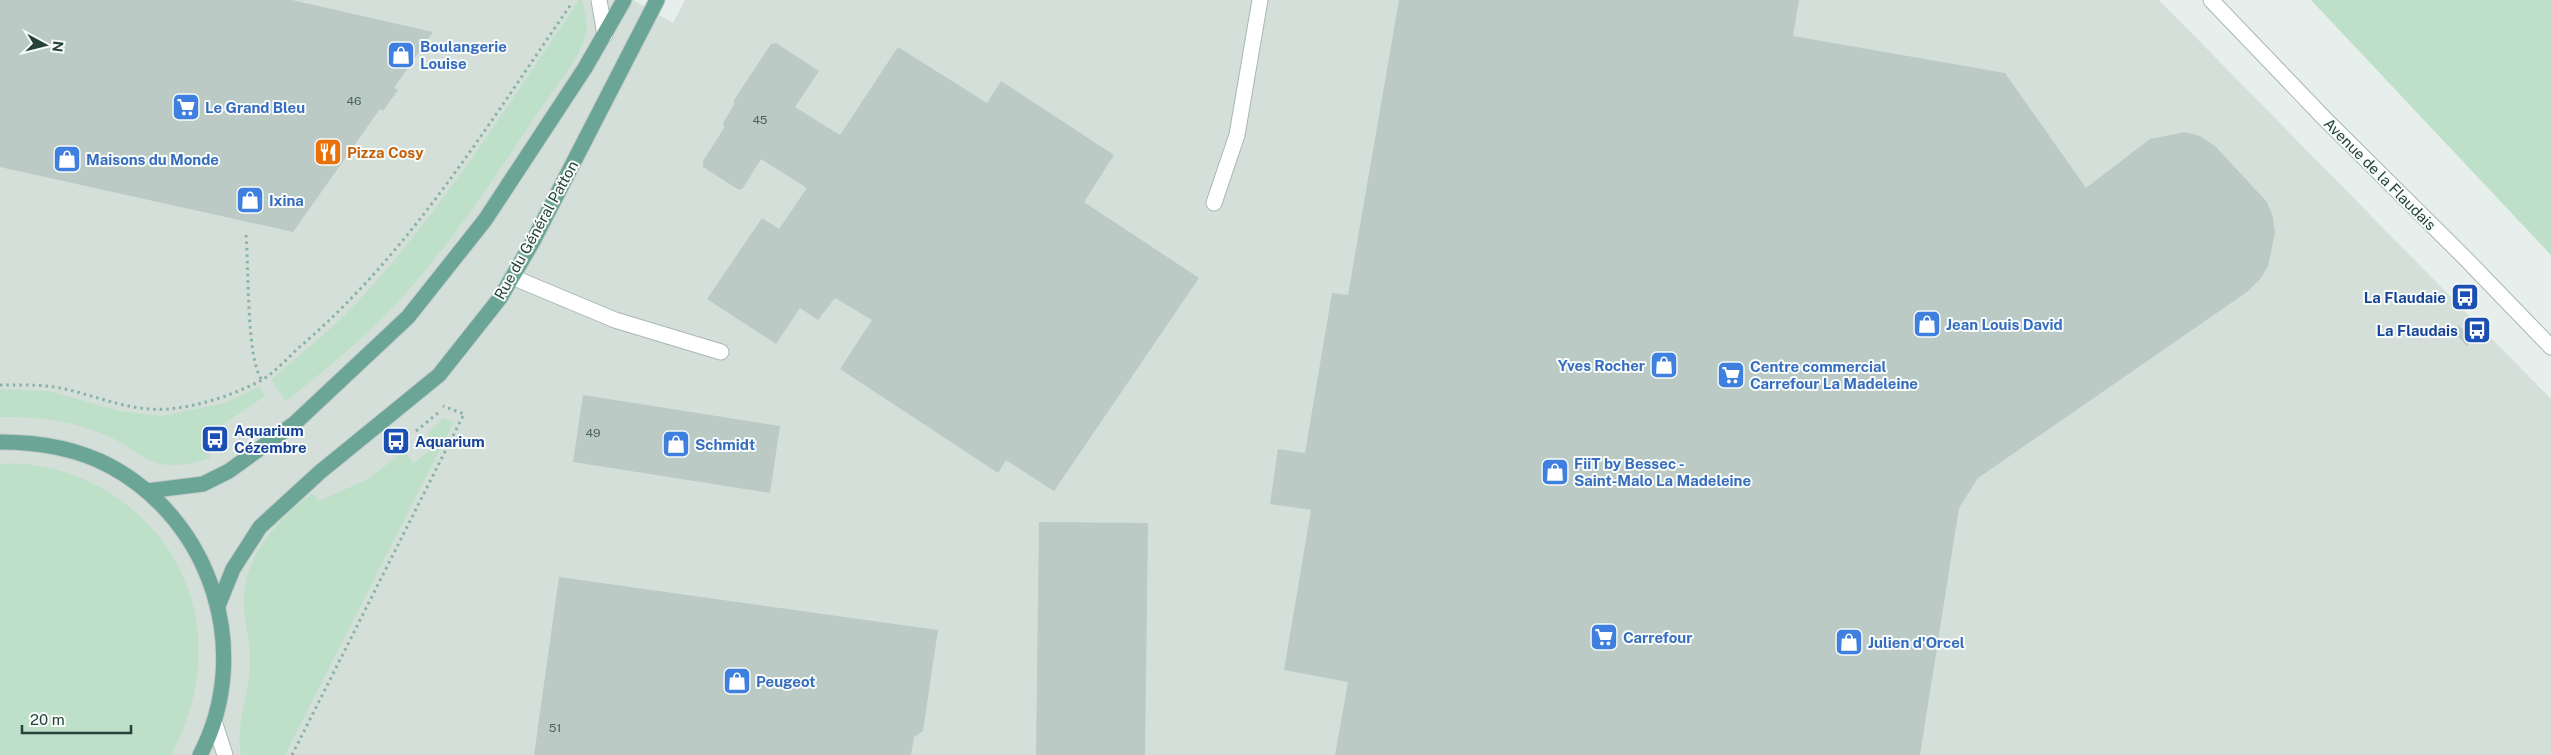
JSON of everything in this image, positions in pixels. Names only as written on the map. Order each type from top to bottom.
[{"type":"main road","points":[[147,491],[177,489],[203,484],[229,471],[295,423],[408,317],[484,220],[605,35],[624,0]]},
{"type":"main road","name":"Rue du Général Patton","points":[[218,606],[233,569],[260,527],[320,472],[439,375],[500,298],[541,226],[657,0]]},
{"type":"main road","points":[[0,442],[23,442],[67,449],[109,466],[147,491],[175,519],[192,543],[206,568],[218,606],[223,634],[222,692],[214,721],[200,755]]},
{"type":"street","points":[[599,0],[605,35]]},
{"type":"street","points":[[1214,203],[1237,135],[1260,0]]},
{"type":"street","name":"Avenue de la Flaudais","points":[[2211,0],[2317,112],[2465,258],[2551,347]]},
{"type":"street","points":[[512,277],[615,320],[721,352]]},
{"type":"street","points":[[214,721],[225,755]]},
{"type":"path","points":[[0,385],[62,388],[123,406],[169,409],[214,400],[262,380],[327,323],[362,289],[392,253],[444,187],[573,0]]},
{"type":"path","points":[[246,235],[252,349],[256,372],[262,380]]},
{"type":"path","points":[[292,755],[464,414],[443,405],[436,416],[414,433]]},
{"type":"shaded area","points":[[0,0],[633,0],[673,23],[685,0],[2159,0],[2551,399],[2551,755],[0,755]]},
{"type":"green space","points":[[579,0],[582,0],[587,27],[577,56],[471,212],[434,260],[394,306],[342,355],[286,401],[271,380],[348,312],[419,230],[501,117]]},
{"type":"green space","points":[[2311,0],[2551,0],[2551,255]]},
{"type":"green space","points":[[260,386],[265,396],[202,439],[211,458],[179,465],[154,462],[113,438],[68,423],[28,417],[0,417],[0,389],[49,391],[120,411],[161,416],[224,403]]},
{"type":"green space","points":[[443,418],[454,422],[285,755],[241,755],[241,723],[250,669],[244,591],[248,573],[263,542],[286,516],[312,493],[319,501],[368,479],[404,451],[414,463],[435,446],[427,434]]},
{"type":"green space","points":[[0,464],[41,466],[81,478],[105,490],[138,514],[164,543],[182,574],[194,609],[199,645],[196,682],[187,719],[171,755],[0,755]]},
{"type":"building","name":"Le Grand Bleu","points":[[0,0],[292,0],[433,32],[394,88],[398,90],[383,111],[380,109],[293,232],[0,167]]},
{"type":"building","name":"Centre commercial Carrefour La Madeleine","points":[[1399,0],[1799,0],[1793,36],[2005,73],[2086,188],[2150,139],[2185,132],[2200,136],[2216,147],[2267,202],[2273,217],[2275,233],[2268,266],[2261,278],[2247,292],[1978,478],[1959,508],[1920,755],[1335,755],[1348,682],[1284,670],[1311,510],[1270,504],[1278,449],[1305,453],[1332,293],[1348,295]]},
{"type":"building","points":[[776,43],[819,71],[795,107],[840,135],[898,47],[987,103],[1001,81],[1114,155],[1084,202],[1199,278],[1054,491],[1006,460],[998,473],[840,369],[872,320],[835,298],[818,320],[800,308],[776,344],[707,299],[762,218],[779,229],[807,188],[761,159],[743,188],[739,190],[703,167],[703,161],[724,128],[723,123],[734,105],[734,100],[771,44]]},
{"type":"building","points":[[2458,325],[2474,339],[2467,346],[2452,331]]},
{"type":"building","name":"Schmidt","points":[[583,395],[780,426],[770,493],[573,462]]},
{"type":"building","points":[[1039,522],[1148,523],[1145,755],[1036,755]]},
{"type":"building","name":"Peugeot","points":[[559,577],[938,630],[923,731],[914,737],[911,755],[534,755]]},
{"type":"place","name":"Boulangerie Louise","points":[[401,55]]},
{"type":"place","name":"Le Grand Bleu","points":[[186,107]]},
{"type":"place","name":"Pizza Cosy","points":[[328,152]]},
{"type":"place","name":"Maisons du Monde","points":[[67,159]]},
{"type":"place","name":"Ixina","points":[[250,200]]},
{"type":"place","name":"La Flaudaie","points":[[2465,297]]},
{"type":"place","name":"Jean Louis David","points":[[1927,324]]},
{"type":"place","name":"La Flaudais","points":[[2477,330]]},
{"type":"place","name":"Yves Rocher","points":[[1664,365]]},
{"type":"place","name":"Centre commercial Carrefour La Madeleine","points":[[1731,375]]},
{"type":"place","name":"Aquarium Cézembre","points":[[215,439]]},
{"type":"place","name":"Aquarium","points":[[396,441]]},
{"type":"place","name":"Schmidt","points":[[676,444]]},
{"type":"place","name":"FiiT by Bessec - Saint-Malo La Madeleine","points":[[1555,472]]},
{"type":"place","name":"Carrefour","points":[[1604,637]]},
{"type":"place","name":"Julien d'Orcel","points":[[1849,642]]},
{"type":"place","name":"Peugeot","points":[[737,681]]}]
